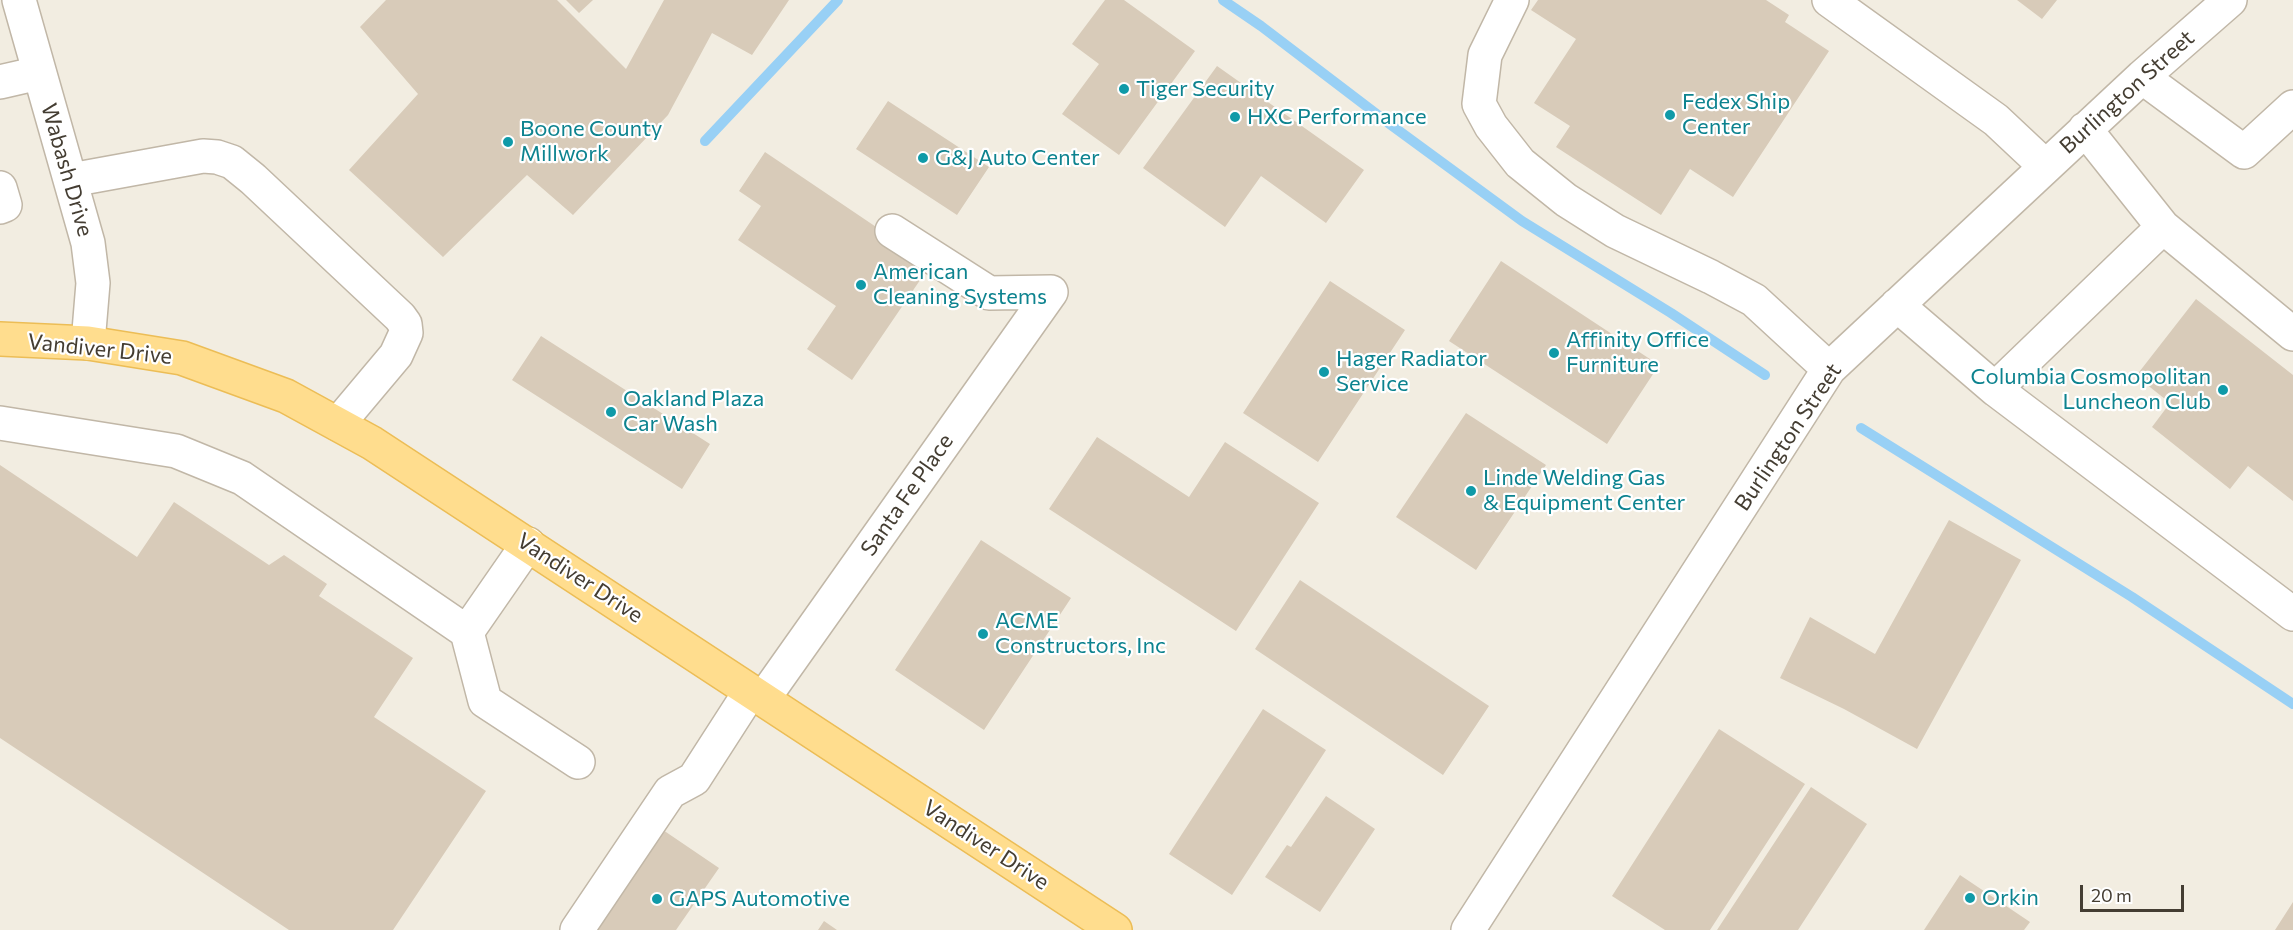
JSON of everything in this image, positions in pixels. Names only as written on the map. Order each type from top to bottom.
[{"type":"main road","name":"Vandiver Drive","points":[[0,339],[88,343],[182,358],[286,396],[372,443],[528,543],[1115,930]]},
{"type":"street","name":"Wabash Drive","points":[[19,0],[88,243],[93,283],[88,343]]},
{"type":"street","points":[[1512,0],[1485,55],[1479,104],[1491,126],[1520,163],[1566,200],[1616,231],[1754,300],[1829,369]]},
{"type":"street","points":[[1829,0],[1996,120],[2045,166]]},
{"type":"street","name":"Burlington Street","points":[[1468,930],[1829,369],[2085,129],[2230,0]]},
{"type":"street","points":[[0,82],[39,73]]},
{"type":"street","points":[[2142,77],[2244,153],[2293,107]]},
{"type":"street","points":[[2085,129],[2163,227],[2293,334]]},
{"type":"street","points":[[71,180],[203,156],[217,157],[232,162],[253,178],[405,324],[406,333],[396,355],[338,424]]},
{"type":"street","points":[[0,188],[5,205],[0,207]]},
{"type":"street","points":[[1995,389],[2163,227]]},
{"type":"street","name":"Santa Fe Place","points":[[577,930],[670,792],[693,779],[1051,292],[989,293],[892,231]]},
{"type":"street","points":[[1897,305],[1995,389],[2292,610]]},
{"type":"street","points":[[0,423],[176,451],[242,478],[467,632],[485,701],[578,762]]},
{"type":"street","points":[[467,632],[528,543]]},
{"type":"building","name":"Boone County Millwork","points":[[386,0],[557,0],[626,69],[664,0],[789,0],[752,55],[712,33],[668,115],[573,215],[527,175],[443,257],[349,170],[418,94],[360,27]]},
{"type":"building","points":[[566,0],[593,0],[579,13]]},
{"type":"building","name":"Tiger Security","points":[[1105,0],[1124,0],[1195,51],[1119,155],[1062,114],[1099,64],[1072,44]]},
{"type":"building","name":"Fedex Ship Center","points":[[1538,0],[1766,0],[1789,15],[1785,22],[1829,51],[1733,197],[1690,169],[1661,215],[1556,147],[1570,126],[1534,103],[1576,39],[1531,10]]},
{"type":"building","points":[[2017,0],[2057,0],[2042,19]]},
{"type":"building","name":"HXC Performance","points":[[1217,66],[1364,170],[1326,223],[1261,176],[1225,227],[1143,168]]},
{"type":"building","name":"G&J Auto Center","points":[[888,101],[989,167],[957,215],[856,149]]},
{"type":"building","name":"American Cleaning Systems","points":[[765,152],[931,264],[852,380],[807,349],[836,306],[738,240],[761,206],[739,191]]},
{"type":"building","name":"Affinity Office Furniture","points":[[1501,261],[1659,365],[1607,444],[1449,341]]},
{"type":"building","name":"Hager Radiator Service","points":[[1330,281],[1405,330],[1318,462],[1243,413]]},
{"type":"building","name":"Columbia Cosmopolitan Luncheon Club","points":[[2196,299],[2293,375],[2293,501],[2248,466],[2230,489],[2152,427],[2170,403],[2136,376]]},
{"type":"building","name":"Oakland Plaza Car Wash","points":[[541,336],[710,444],[682,489],[512,380]]},
{"type":"building","name":"Linde Welding Gas & Equipment Center","points":[[1466,413],[1546,465],[1476,570],[1396,517]]},
{"type":"building","points":[[1097,437],[1189,497],[1225,442],[1319,503],[1236,631],[1049,509]]},
{"type":"building","points":[[0,465],[137,557],[174,502],[269,565],[284,555],[327,584],[319,596],[413,658],[374,717],[486,791],[393,930],[289,930],[0,738]]},
{"type":"building","points":[[1949,520],[2021,560],[1917,749],[1844,709],[1780,678],[1810,617],[1875,654]]},
{"type":"building","name":"ACME Constructors, Inc","points":[[981,540],[1071,598],[984,730],[895,670]]},
{"type":"building","points":[[1300,580],[1489,706],[1443,775],[1255,649]]},
{"type":"building","points":[[1263,709],[1326,750],[1232,895],[1169,854]]},
{"type":"building","points":[[1719,729],[1805,784],[1710,930],[1665,930],[1612,896]]},
{"type":"building","points":[[1811,787],[1867,824],[1798,930],[1717,930]]},
{"type":"building","points":[[1326,796],[1375,829],[1320,912],[1265,877],[1287,845],[1291,847]]},
{"type":"building","name":"GAPS Automotive","points":[[663,830],[719,868],[676,930],[595,930]]},
{"type":"building","name":"Orkin","points":[[1960,875],[2030,922],[2024,930],[1924,930]]},
{"type":"building","points":[[2293,902],[2293,930],[2275,930]]},
{"type":"building","points":[[824,921],[837,930],[818,930]]},
{"type":"waterway","points":[[705,141],[838,0]]},
{"type":"waterway","points":[[1223,0],[1522,221],[1671,313],[1765,375]]},
{"type":"waterway","points":[[1861,428],[2132,597],[2293,704]]},
{"type":"place","name":"Tiger Security","points":[[1124,89]]},
{"type":"place","name":"Fedex Ship Center","points":[[1670,115]]},
{"type":"place","name":"HXC Performance","points":[[1235,117]]},
{"type":"place","name":"Boone County Millwork","points":[[508,142]]},
{"type":"place","name":"G&J Auto Center","points":[[923,158]]},
{"type":"place","name":"American Cleaning Systems","points":[[861,285]]},
{"type":"place","name":"Affinity Office Furniture","points":[[1554,353]]},
{"type":"place","name":"Hager Radiator Service","points":[[1324,372]]},
{"type":"place","name":"Columbia Cosmopolitan Luncheon Club","points":[[2223,390]]},
{"type":"place","name":"Oakland Plaza Car Wash","points":[[611,412]]},
{"type":"place","name":"Linde Welding Gas & Equipment Center","points":[[1471,491]]},
{"type":"place","name":"ACME Constructors, Inc","points":[[983,634]]},
{"type":"place","name":"Orkin","points":[[1970,898]]},
{"type":"place","name":"GAPS Automotive","points":[[657,899]]}]
